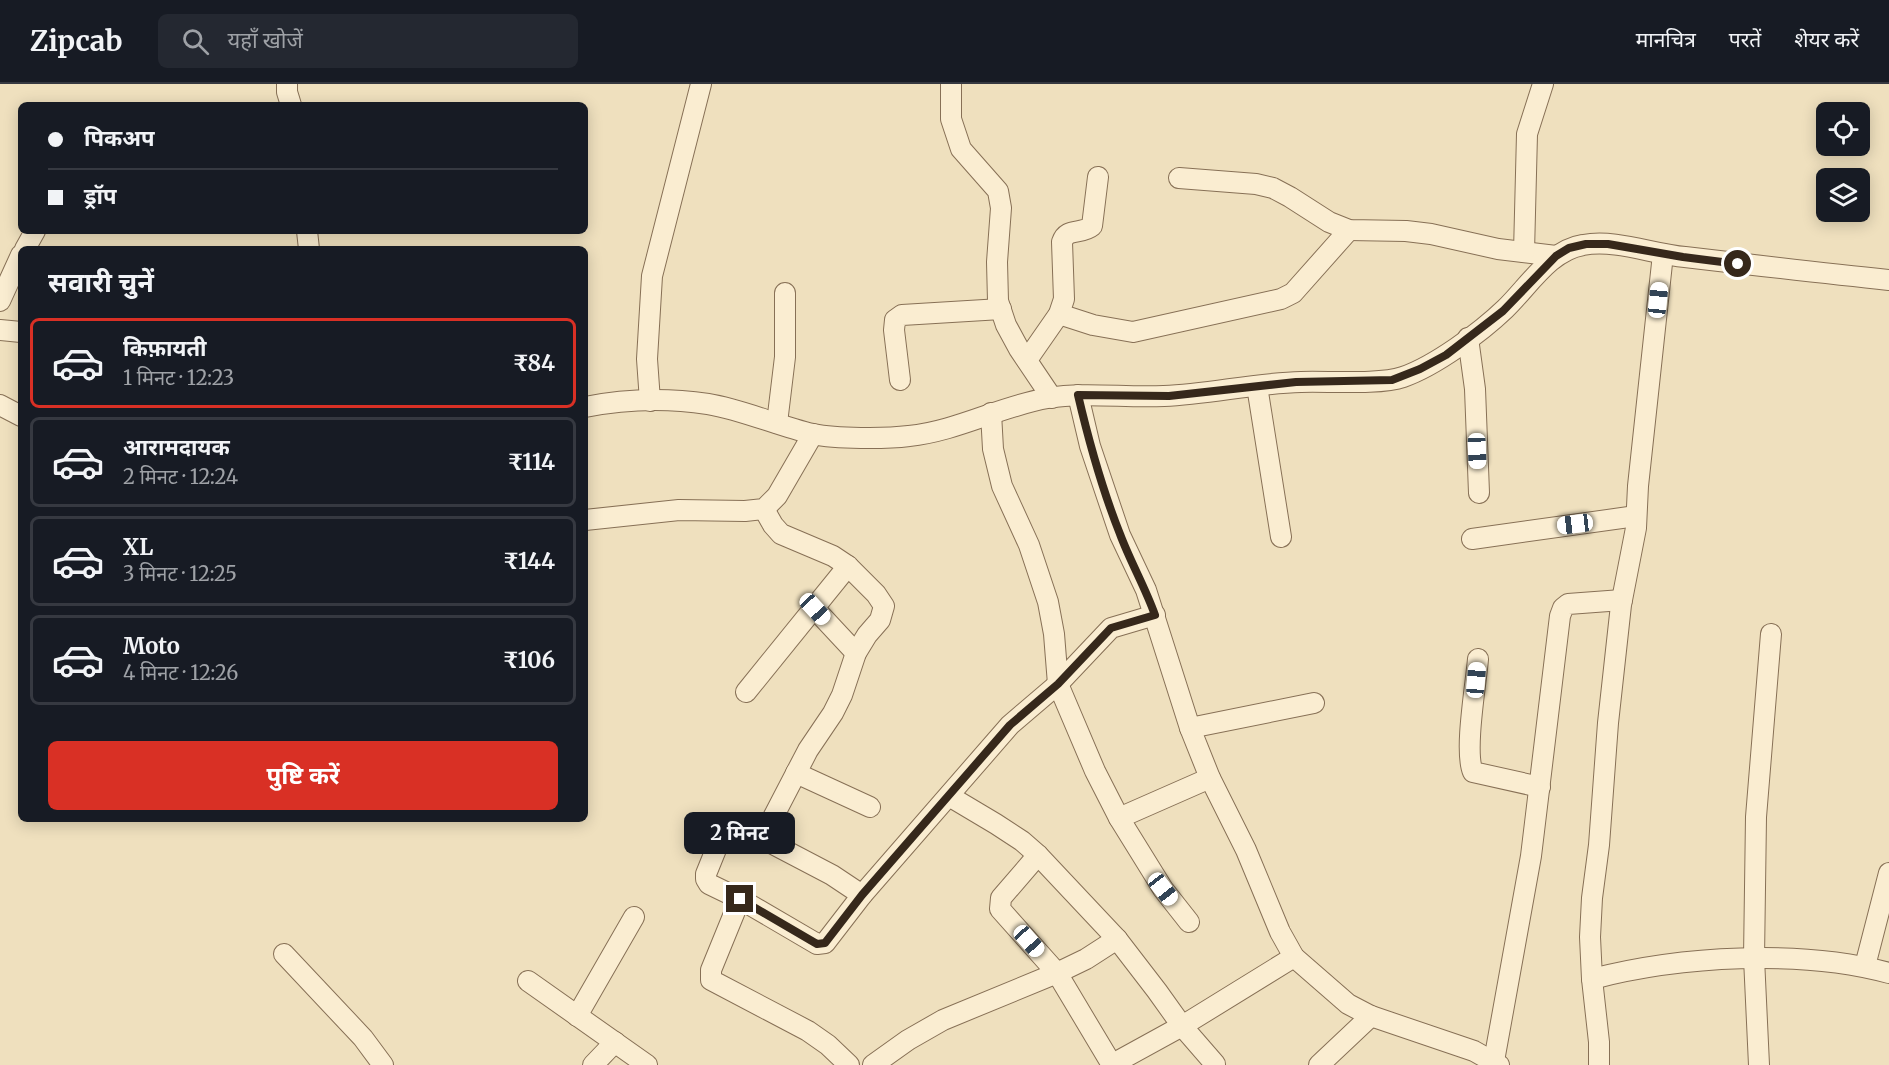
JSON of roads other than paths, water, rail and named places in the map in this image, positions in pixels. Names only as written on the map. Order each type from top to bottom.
[{"type":"street","points":[[287,84],[290,102]]},
{"type":"street","points":[[650,401],[647,359],[652,276],[701,84]]},
{"type":"street","points":[[951,84],[951,119],[961,150],[998,191],[1001,208],[998,301],[1006,325],[1052,398]]},
{"type":"street","points":[[1524,252],[1527,134],[1543,84]]},
{"type":"street","points":[[1027,360],[1059,314],[1064,299],[1062,242],[1068,232],[1089,229],[1092,226],[1098,177]]},
{"type":"street","points":[[1179,178],[1256,184],[1273,188],[1290,196],[1329,222],[1348,230],[1431,234],[1467,244],[1556,256]]},
{"type":"street","points":[[1059,314],[1093,325],[1133,332],[1281,299],[1293,293],[1348,230]]},
{"type":"street","points":[[588,406],[606,403],[682,401],[711,405],[813,434],[909,436],[942,429],[1018,405],[1052,398],[1078,395],[1169,396],[1296,382],[1392,380],[1446,355],[1503,311],[1556,256],[1569,248],[1586,244],[1608,244],[1759,267],[1889,280]]},
{"type":"street","points":[[1599,1065],[1590,937],[1592,898],[1599,845],[1608,723],[1622,600],[1636,528],[1663,254]]},
{"type":"street","points":[[0,301],[18,262]]},
{"type":"street","points":[[777,423],[785,357],[785,293]]},
{"type":"street","points":[[900,380],[894,330],[895,321],[902,315],[1001,309]]},
{"type":"street","points":[[0,330],[18,332]]},
{"type":"street","points":[[1468,338],[1475,389],[1479,493]]},
{"type":"street","points":[[1257,386],[1281,537]]},
{"type":"street","points":[[1078,395],[1090,446],[1120,535],[1155,615],[1190,728],[1210,778],[1246,850],[1280,932],[1294,957],[1348,1004],[1371,1016],[1427,1034],[1497,1063],[1531,856],[1560,616],[1563,608],[1568,604],[1622,600]]},
{"type":"street","points":[[0,405],[18,414]]},
{"type":"street","points":[[991,413],[993,449],[1002,486],[1029,545],[1048,602],[1054,634],[1058,684],[1095,771],[1119,818],[1163,889],[1189,922]]},
{"type":"street","points":[[588,520],[679,510],[764,509],[777,496],[813,434]]},
{"type":"street","points":[[764,509],[773,525],[782,534],[833,556],[848,566],[876,594],[884,606],[880,620],[856,653],[842,695],[796,773],[766,831],[769,842],[832,875],[862,895]]},
{"type":"street","points":[[1473,538],[1636,516]]},
{"type":"street","points":[[746,692],[848,566]]},
{"type":"street","points":[[815,609],[856,653]]},
{"type":"street","points":[[721,837],[708,868],[706,879],[710,884],[822,945],[862,895],[1010,725],[1058,684],[1111,628],[1155,615]]},
{"type":"street","points":[[1759,1065],[1754,958],[1756,817],[1771,634]]},
{"type":"street","points":[[1478,659],[1471,742],[1470,765],[1473,772],[1540,788]]},
{"type":"street","points":[[1190,728],[1314,703]]},
{"type":"street","points":[[796,773],[870,807]]},
{"type":"street","points":[[1119,818],[1210,778]]},
{"type":"street","points":[[949,796],[1013,836],[1038,855],[1117,939],[1182,1026],[1215,1064]]},
{"type":"street","points":[[1038,855],[1005,892],[999,904],[1000,909],[1057,973],[1111,1065],[1182,1026],[1294,957]]},
{"type":"street","points":[[1865,966],[1889,873]]},
{"type":"street","points":[[740,899],[711,970],[711,980],[808,1031],[828,1045],[849,1065]]},
{"type":"street","points":[[577,1016],[634,917]]},
{"type":"street","points":[[873,1065],[908,1040],[943,1020],[1057,973],[1086,959],[1117,939]]},
{"type":"street","points":[[284,954],[363,1038],[383,1065]]},
{"type":"street","points":[[1592,979],[1653,967],[1754,958],[1817,960],[1865,966],[1889,973]]},
{"type":"street","points":[[528,981],[647,1065]]},
{"type":"street","points":[[1318,1065],[1371,1016]]},
{"type":"street","points":[[593,1065],[615,1042]]}]
